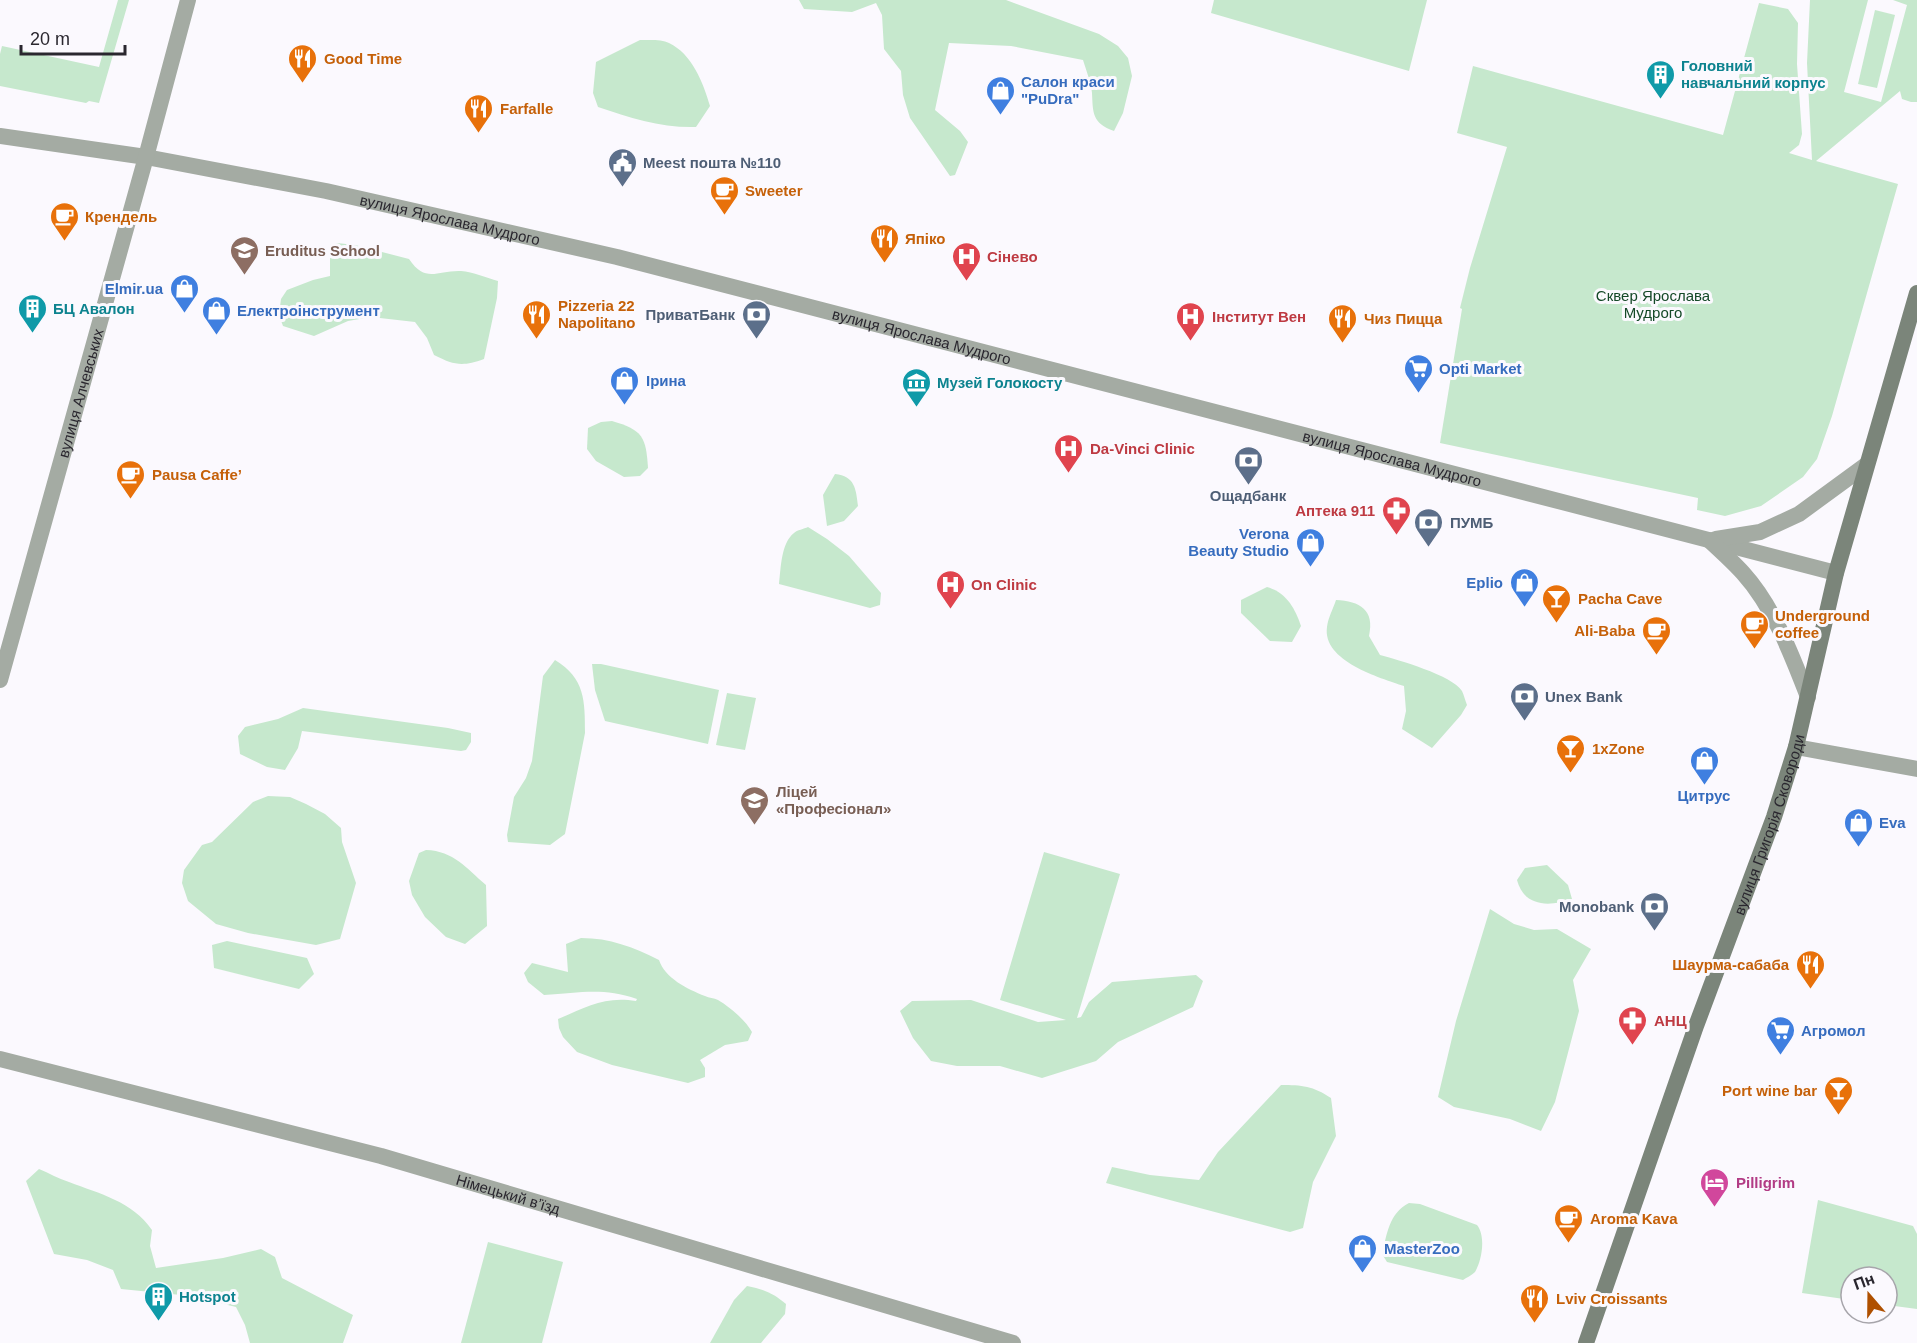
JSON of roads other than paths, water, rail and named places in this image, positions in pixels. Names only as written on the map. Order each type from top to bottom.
[{"type":"main road","name":"вулиця Григорія Сковороди","points":[[1586,1343],[1696,1026],[1774,817],[1796,747],[1836,573],[1917,292]]},
{"type":"street","name":"вулиця Алчевських","points":[[0,680],[188,0]]},
{"type":"street","name":"вулиця Ярослава Мудрого","points":[[0,136],[146,157],[326,191],[617,257],[1836,573]]},
{"type":"street","points":[[1709,540],[1760,531],[1799,514],[1866,465]]},
{"type":"street","points":[[1709,540],[1744,574],[1773,617],[1790,650],[1808,697]]},
{"type":"street","points":[[1796,747],[1917,769]]},
{"type":"street","name":"Німецький в’їзд","points":[[0,1059],[381,1156],[1012,1343]]},
{"type":"place","name":"Good Time","points":[[303,84]]},
{"type":"place","name":"Головний навчальний корпус","points":[[1660,100]]},
{"type":"place","name":"Салон краси \"PuDra\"","points":[[1000,116]]},
{"type":"place","name":"Farfalle","points":[[479,134]]},
{"type":"place","name":"Meest пошта №110","points":[[622,188]]},
{"type":"place","name":"Sweeter","points":[[724,216]]},
{"type":"place","name":"Крендель","points":[[64,242]]},
{"type":"place","name":"Япіко","points":[[884,264]]},
{"type":"place","name":"Eruditus School","points":[[244,276]]},
{"type":"place","name":"Сінево","points":[[966,282]]},
{"type":"place","name":"Elmir.ua","points":[[184,314]]},
{"type":"place","name":"БЦ Авалон","points":[[32,334]]},
{"type":"place","name":"Електроінструмент","points":[[216,336]]},
{"type":"place","name":"Pizzeria 22 Napolitano","points":[[537,340]]},
{"type":"place","name":"ПриватБанк","points":[[756,340]]},
{"type":"place","name":"Інститут Вен","points":[[1191,342]]},
{"type":"place","name":"Чиз Пицца","points":[[1343,344]]},
{"type":"place","name":"Opti Market","points":[[1418,394]]},
{"type":"place","name":"Ірина","points":[[625,406]]},
{"type":"place","name":"Музей Голокосту","points":[[916,408]]},
{"type":"place","name":"Da-Vinci Сlinic","points":[[1069,474]]},
{"type":"place","name":"Ощадбанк","points":[[1248,486]]},
{"type":"place","name":"Pausa Caffe’","points":[[131,500]]},
{"type":"place","name":"Аптека 911","points":[[1396,536]]},
{"type":"place","name":"ПУМБ","points":[[1429,548]]},
{"type":"place","name":"Verona Beauty Studio","points":[[1310,568]]},
{"type":"place","name":"Eplio","points":[[1524,608]]},
{"type":"place","name":"On Clinic","points":[[950,610]]},
{"type":"place","name":"Pacha Cave","points":[[1557,624]]},
{"type":"place","name":"Underground coffee","points":[[1754,650]]},
{"type":"place","name":"Ali-Baba","points":[[1656,656]]},
{"type":"place","name":"Unex Bank","points":[[1524,722]]},
{"type":"place","name":"1xZone","points":[[1571,774]]},
{"type":"place","name":"Цитрус","points":[[1704,786]]},
{"type":"place","name":"Ліцей «Професіонал»","points":[[755,826]]},
{"type":"place","name":"Eva","points":[[1858,848]]},
{"type":"place","name":"Monobank","points":[[1655,932]]},
{"type":"place","name":"Шаурма-сабаба","points":[[1810,990]]},
{"type":"place","name":"АНЦ","points":[[1633,1046]]},
{"type":"place","name":"Агромол","points":[[1780,1056]]},
{"type":"place","name":"Port wine bar","points":[[1838,1116]]},
{"type":"place","name":"Pilligrim","points":[[1715,1208]]},
{"type":"place","name":"Aroma Kava","points":[[1569,1244]]},
{"type":"place","name":"MasterZoo","points":[[1363,1274]]},
{"type":"place","name":"Hotspot","points":[[158,1322]]},
{"type":"place","name":"Lviv Croissants","points":[[1535,1324]]},
{"type":"park label","name":"Сквер Ярослава Мудрого","points":[[1653,304]]}]
